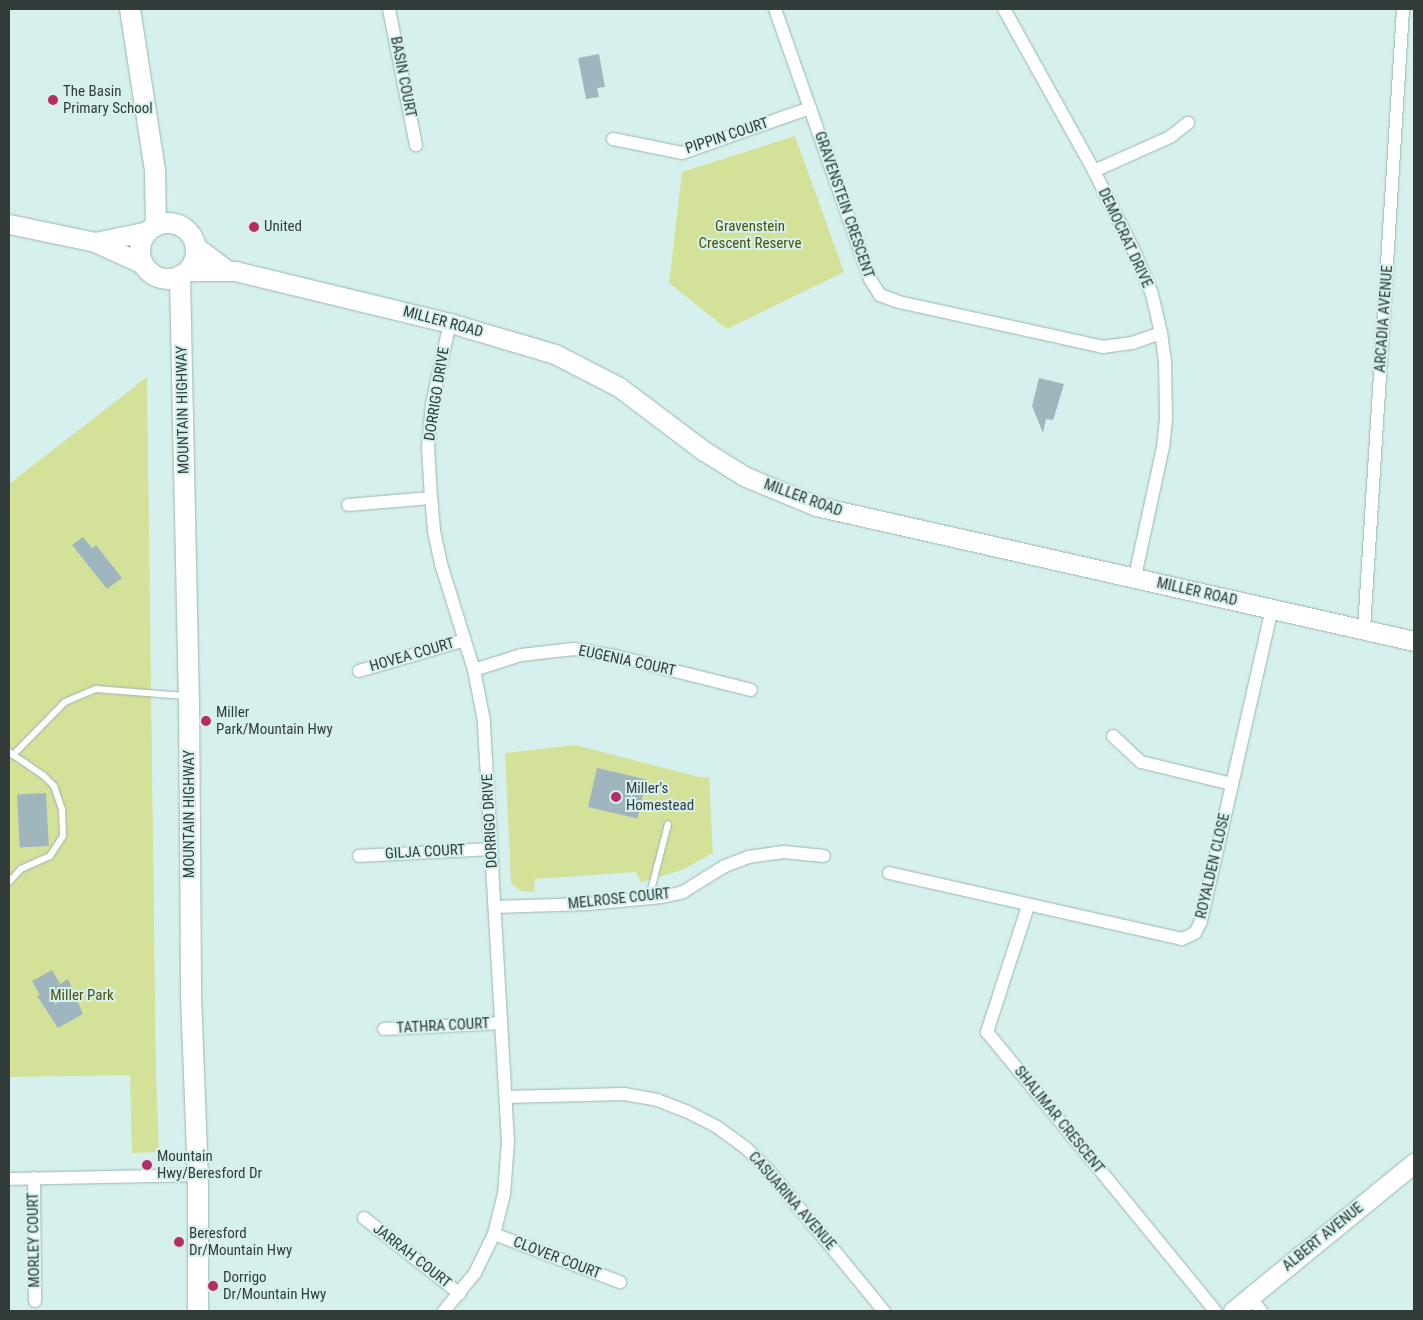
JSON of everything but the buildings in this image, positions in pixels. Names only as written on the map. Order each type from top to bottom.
[{"type":"main road","points":[[130,9],[156,170],[160,227]]},
{"type":"main road","points":[[9,224],[95,242],[171,279],[184,273],[196,256],[192,237],[184,228],[160,227],[95,242]]},
{"type":"main road","points":[[160,227],[141,241],[140,255],[181,318]]},
{"type":"main road","name":"MILLER ROAD","points":[[195,246],[227,270],[450,323],[555,354],[619,387],[704,451],[746,477],[816,506],[1272,610],[1414,640]]},
{"type":"main road","name":"MILLER ROAD","points":[[184,273],[212,273],[227,270]]},
{"type":"main road","name":"MOUNTAIN HIGHWAY","points":[[184,273],[181,318],[189,696],[191,996],[198,1175],[198,1311]]},
{"type":"main road","name":"ALBERT AVENUE","points":[[1233,1311],[1255,1304],[1414,1163]]},
{"type":"street","name":"BASIN COURT","points":[[389,9],[416,145]]},
{"type":"street","name":"GRAVENSTEIN CRESCENT","points":[[775,9],[870,279],[880,295],[899,302],[1103,346],[1132,343],[1161,332]]},
{"type":"street","name":"DEMOCRAT DRIVE","points":[[1004,9],[1094,171],[1145,274],[1161,332],[1166,389],[1163,447],[1134,578]]},
{"type":"street","name":"ARCADIA AVENUE","points":[[1364,629],[1403,9]]},
{"type":"street","name":"PIPPIN COURT","points":[[612,139],[682,153],[810,108]]},
{"type":"street","points":[[1094,171],[1170,137],[1188,123]]},
{"type":"street","name":"DORRIGO DRIVE","points":[[445,1311],[460,1294],[474,1273],[494,1234],[504,1194],[508,1142],[484,721],[474,670],[441,564],[434,530],[431,498],[428,448],[432,404],[450,323]]},
{"type":"street","points":[[348,505],[431,498]]},
{"type":"street","name":"ROYALDEN CLOSE","points":[[889,873],[1028,906],[1182,939],[1195,933],[1201,921],[1272,610]]},
{"type":"street","name":"HOVEA COURT","points":[[359,671],[465,640]]},
{"type":"street","name":"EUGENIA COURT","points":[[474,670],[522,655],[574,649],[615,656],[751,690]]},
{"type":"street","points":[[1113,736],[1141,762],[1232,784]]},
{"type":"street","name":"GILJA COURT","points":[[359,856],[491,849]]},
{"type":"street","name":"MELROSE COURT","points":[[494,907],[588,904],[648,898],[683,892],[725,866],[748,857],[784,852],[824,856]]},
{"type":"street","name":"SHALIMAR CRESCENT","points":[[1028,906],[987,1032],[1214,1311]]},
{"type":"street","name":"TATHRA COURT","points":[[384,1029],[501,1023]]},
{"type":"street","name":"CASUARINA AVENUE","points":[[506,1097],[624,1094],[657,1100],[688,1112],[717,1127],[746,1148],[768,1170],[884,1311]]},
{"type":"street","points":[[9,1179],[198,1175]]},
{"type":"street","name":"MORLEY COURT","points":[[34,1178],[35,1301]]},
{"type":"street","name":"JARRAH COURT","points":[[364,1218],[460,1294]]},
{"type":"street","name":"CLOVER COURT","points":[[494,1234],[620,1282]]},
{"type":"lane","points":[[9,882],[21,869],[50,856],[63,836],[62,809],[54,786],[44,776],[11,753],[65,702],[96,689],[189,696]]},
{"type":"lane","points":[[648,898],[668,824]]},
{"type":"green space","name":"Gravenstein Crescent Reserve","points":[[795,136],[844,272],[727,329],[669,283],[682,172]]},
{"type":"green space","name":"Miller Park","points":[[147,377],[156,1075],[159,1152],[132,1153],[130,1075],[9,1077],[9,484]]},
{"type":"green space","points":[[575,745],[699,777],[709,777],[713,853],[682,870],[641,882],[636,872],[535,879],[534,892],[521,891],[511,883],[505,753]]},
{"type":"place","name":"The Basin Primary School","points":[[53,100]]},
{"type":"place","name":"United","points":[[254,227]]},
{"type":"place","name":"Miller Park/Mountain Hwy","points":[[206,721]]},
{"type":"place","name":"Miller's Homestead","points":[[616,797]]},
{"type":"place","name":"Mountain Hwy/Beresford Dr","points":[[147,1165]]},
{"type":"place","name":"Beresford Dr/Mountain Hwy","points":[[179,1242]]},
{"type":"place","name":"Dorrigo Dr/Mountain Hwy","points":[[213,1286]]}]
